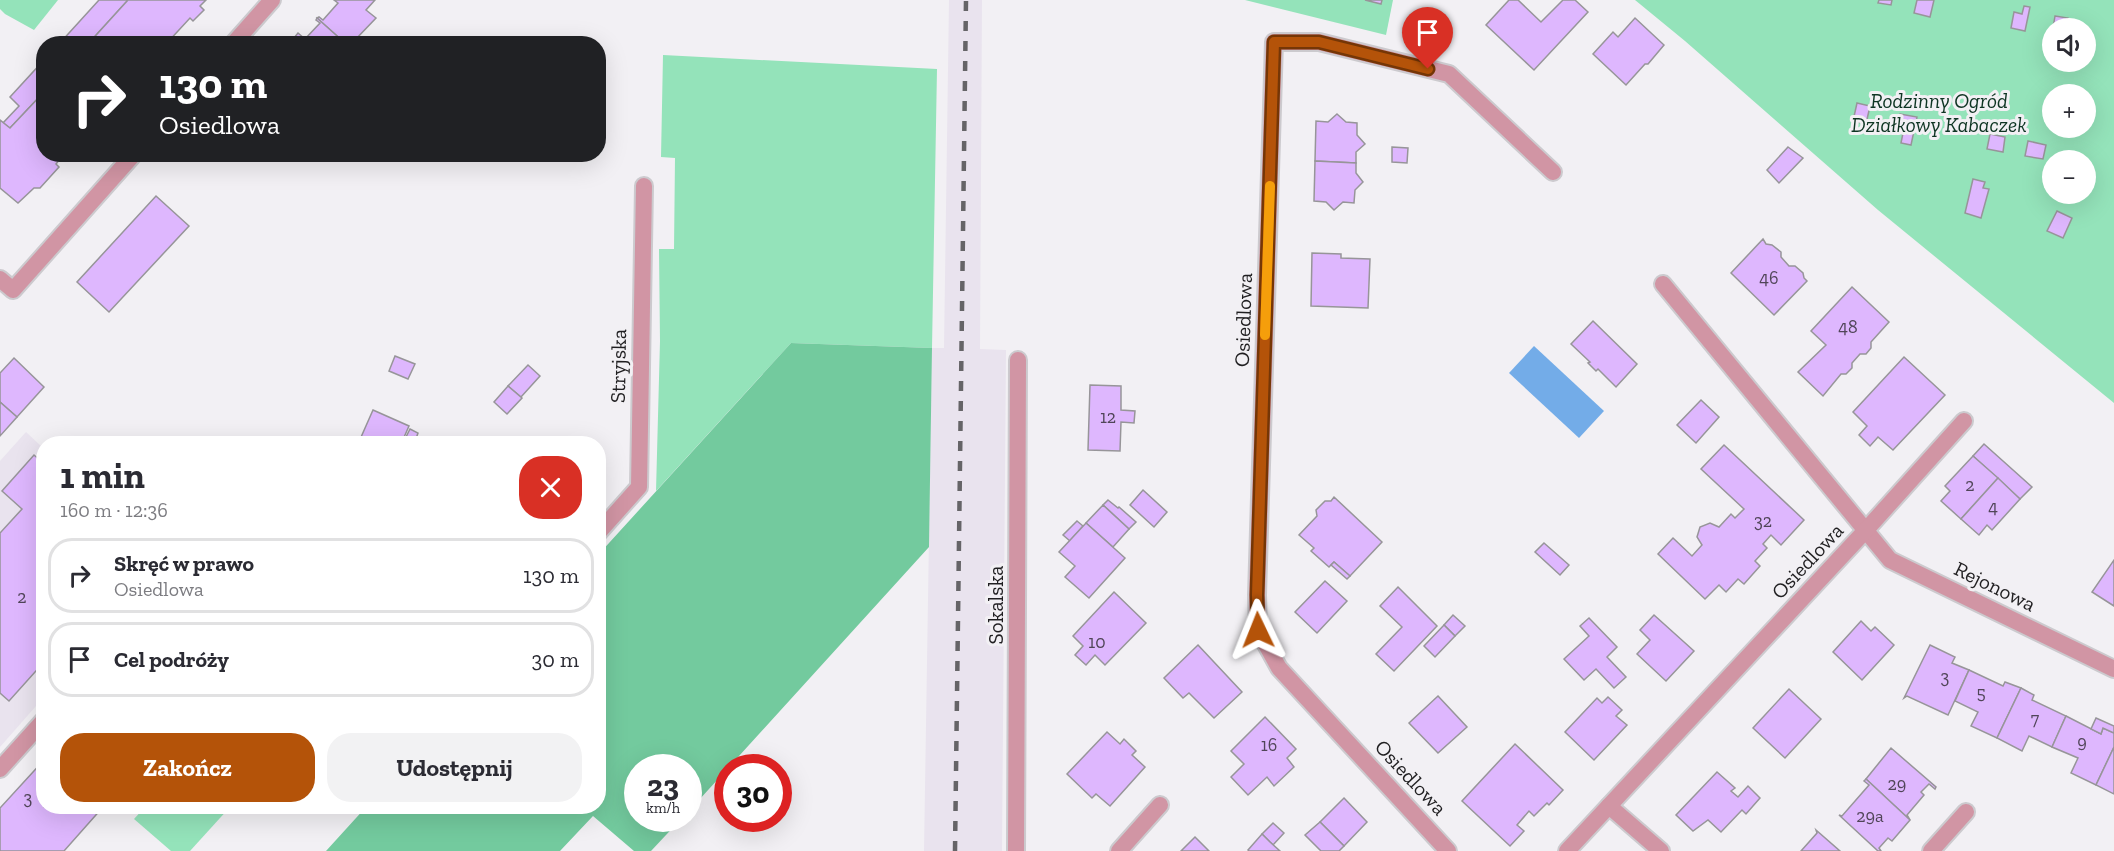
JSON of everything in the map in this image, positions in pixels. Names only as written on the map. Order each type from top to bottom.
[{"type":"street","points":[[240,36],[272,0]]},
{"type":"street","name":"Osiedlowa","points":[[1448,851],[1279,668],[1258,630],[1274,42],[1319,42],[1449,74],[1553,172]]},
{"type":"street","points":[[0,279],[13,290],[128,162]]},
{"type":"street","name":"Stryjska","points":[[606,524],[639,487],[644,186]]},
{"type":"street","name":"Osiedlowa","points":[[1663,284],[1866,531]]},
{"type":"street","name":"Sokalska","points":[[1016,851],[1018,360]]},
{"type":"street","name":"Osiedlowa","points":[[1567,851],[1866,531],[1964,421]]},
{"type":"street","name":"Rejonowa","points":[[1866,531],[1890,560],[2114,669]]},
{"type":"street","points":[[1,765],[36,728]]},
{"type":"street","points":[[1119,851],[1160,805]]},
{"type":"street","points":[[1609,806],[1661,851]]},
{"type":"street","points":[[1931,851],[1966,812]]},
{"type":"shaded area","points":[[949,0],[982,0],[980,349],[1006,350],[1002,851],[924,851],[932,348],[944,348]]},
{"type":"shaded area","points":[[26,432],[36,441],[36,706],[0,747],[0,461]]},
{"type":"green space","points":[[0,0],[58,0],[34,30],[5,14],[0,9]]},
{"type":"green space","points":[[1245,0],[1393,0],[1386,35]]},
{"type":"green space","name":"Rodzinny Ogród Działkowy Kabaczek","points":[[1635,0],[2114,0],[2114,403],[1878,210]]},
{"type":"green space","points":[[663,55],[937,69],[932,348],[791,343],[656,491],[660,341],[659,249],[674,249],[675,158],[661,157]]},
{"type":"green space","points":[[791,343],[932,348],[929,547],[741,754],[714,754],[714,784],[702,797],[702,754],[624,754],[624,832],[669,832],[651,851],[634,851],[593,816],[560,851],[326,851],[360,814],[606,814],[606,546]]},
{"type":"green space","points":[[139,814],[224,814],[190,851],[171,851],[134,819]]},
{"type":"water","points":[[1534,346],[1604,411],[1579,438],[1509,373]]},
{"type":"building","points":[[99,0],[128,0],[95,36],[66,36]]},
{"type":"building","points":[[128,0],[206,0],[200,6],[204,10],[193,21],[190,18],[173,36],[95,36]]},
{"type":"building","points":[[334,0],[375,0],[366,10],[376,18],[359,36],[337,36],[317,18],[323,20],[338,3]]},
{"type":"building","points":[[1365,0],[1382,0],[1381,4]]},
{"type":"building","points":[[1509,0],[1518,0],[1541,22],[1563,0],[1575,0],[1588,12],[1534,70],[1486,25]]},
{"type":"building","points":[[1879,0],[1892,0],[1891,5],[1878,3]]},
{"type":"building","points":[[1917,0],[1934,0],[1930,17],[1914,13]]},
{"type":"building","points":[[2024,6],[2030,7],[2025,31],[2011,28],[2014,12],[2022,14]]},
{"type":"building","points":[[317,18],[337,36],[308,36],[320,23],[316,20]]},
{"type":"building","points":[[1635,18],[1664,45],[1626,85],[1593,54],[1613,32],[1618,37]]},
{"type":"building","points":[[36,69],[36,100],[10,128],[3,123],[19,106],[10,97]]},
{"type":"building","points":[[36,100],[36,162],[58,162],[56,164],[59,167],[40,188],[34,188],[18,203],[0,188],[0,120],[10,128]]},
{"type":"building","points":[[1857,103],[1870,106],[1866,124],[1853,121]]},
{"type":"building","points":[[1337,114],[1346,122],[1357,123],[1357,135],[1365,144],[1356,152],[1356,163],[1315,161],[1316,121],[1328,122]]},
{"type":"building","points":[[1900,114],[1917,117],[1911,145],[1901,143],[1903,133],[1896,131]]},
{"type":"building","points":[[1990,134],[2005,137],[2003,152],[1987,149]]},
{"type":"building","points":[[2028,141],[2046,145],[2045,150],[2042,150],[2042,159],[2025,156]]},
{"type":"building","points":[[1392,147],[1408,148],[1407,163],[1392,162]]},
{"type":"building","points":[[1788,147],[1803,158],[1779,183],[1767,170]]},
{"type":"building","points":[[1315,161],[1356,163],[1356,173],[1363,182],[1355,190],[1354,203],[1343,202],[1334,210],[1326,202],[1314,201]]},
{"type":"building","points":[[1973,179],[1985,182],[1983,188],[1989,189],[1981,218],[1965,213]]},
{"type":"building","points":[[156,196],[189,226],[109,312],[77,282]]},
{"type":"building","points":[[2057,211],[2072,218],[2063,238],[2047,231]]},
{"type":"building","points":[[1763,239],[1766,244],[1772,245],[1781,252],[1781,257],[1789,266],[1795,266],[1803,273],[1807,281],[1774,315],[1731,273]]},
{"type":"building","points":[[1312,253],[1341,254],[1341,258],[1370,259],[1368,308],[1311,306]]},
{"type":"building","points":[[1852,287],[1889,322],[1871,342],[1871,348],[1866,354],[1860,354],[1852,363],[1852,368],[1846,374],[1841,374],[1823,396],[1798,372],[1826,345],[1811,331]]},
{"type":"building","points":[[1593,321],[1637,364],[1616,387],[1598,369],[1596,371],[1571,344]]},
{"type":"building","points":[[395,356],[415,364],[408,379],[389,371]]},
{"type":"building","points":[[1904,357],[1945,395],[1893,450],[1878,437],[1870,446],[1859,435],[1867,426],[1853,412]]},
{"type":"building","points":[[14,358],[44,387],[17,417],[0,402],[0,373]]},
{"type":"building","points":[[528,365],[540,376],[521,397],[508,386]]},
{"type":"building","points":[[1090,385],[1121,386],[1121,410],[1135,411],[1134,423],[1121,422],[1120,451],[1088,450]]},
{"type":"building","points":[[508,386],[522,398],[507,414],[494,402]]},
{"type":"building","points":[[1701,400],[1719,417],[1696,443],[1677,425]]},
{"type":"building","points":[[0,402],[17,417],[0,436]]},
{"type":"building","points":[[373,410],[409,426],[405,436],[362,436]]},
{"type":"building","points":[[410,429],[418,433],[417,436],[406,436]]},
{"type":"building","points":[[1984,444],[2032,487],[2020,499],[1973,456]]},
{"type":"building","points":[[1724,445],[1804,520],[1781,545],[1771,535],[1763,544],[1767,548],[1755,561],[1760,566],[1744,584],[1738,579],[1726,592],[1719,585],[1705,599],[1658,554],[1673,538],[1692,556],[1702,545],[1697,537],[1700,527],[1710,523],[1719,527],[1731,514],[1735,518],[1744,509],[1701,469]]},
{"type":"building","points":[[34,455],[36,457],[36,671],[9,701],[0,693],[0,533],[22,509],[2,491]]},
{"type":"building","points":[[1973,456],[1998,478],[1961,519],[1941,501],[1950,491],[1945,486]]},
{"type":"building","points":[[1998,478],[2020,499],[1992,530],[1987,525],[1979,535],[1961,519]]},
{"type":"building","points":[[1143,490],[1167,512],[1154,527],[1130,505]]},
{"type":"building","points":[[1334,497],[1382,542],[1350,576],[1334,562],[1329,567],[1311,551],[1314,548],[1299,535],[1317,516],[1316,510],[1325,501],[1331,501]]},
{"type":"building","points":[[1108,500],[1136,522],[1129,529],[1103,505]]},
{"type":"building","points":[[1103,505],[1129,529],[1113,547],[1086,523]]},
{"type":"building","points":[[1077,521],[1083,526],[1070,541],[1063,535]]},
{"type":"building","points":[[1086,523],[1125,558],[1089,598],[1065,577],[1075,566],[1059,552]]},
{"type":"building","points":[[1544,543],[1569,565],[1560,575],[1535,552]]},
{"type":"building","points":[[2114,560],[2114,606],[2092,592]]},
{"type":"building","points":[[1334,562],[1350,576],[1347,579],[1331,565]]},
{"type":"building","points":[[1325,581],[1347,601],[1317,633],[1295,612]]},
{"type":"building","points":[[1398,587],[1437,626],[1394,671],[1376,654],[1402,627],[1380,606]]},
{"type":"building","points":[[1114,592],[1146,623],[1105,665],[1095,655],[1086,665],[1075,655],[1083,646],[1073,636]]},
{"type":"building","points":[[1453,615],[1465,626],[1455,636],[1444,625]]},
{"type":"building","points":[[1654,615],[1694,651],[1666,681],[1637,654],[1650,640],[1640,630]]},
{"type":"building","points":[[1589,618],[1617,647],[1607,657],[1626,677],[1614,688],[1596,669],[1584,680],[1564,659],[1589,636],[1580,626]]},
{"type":"building","points":[[1861,621],[1871,631],[1875,627],[1894,645],[1862,680],[1833,652]]},
{"type":"building","points":[[1444,625],[1455,636],[1435,657],[1424,646]]},
{"type":"building","points":[[1198,645],[1242,692],[1214,718],[1189,693],[1183,698],[1164,678]]},
{"type":"building","points":[[1930,645],[1955,657],[1952,663],[1969,670],[1948,715],[1907,696],[1904,698]]},
{"type":"building","points":[[1969,670],[2003,686],[2005,682],[2021,688],[1997,738],[1971,726],[1978,712],[1955,701]]},
{"type":"building","points":[[2021,688],[2034,695],[2032,700],[2066,716],[2052,747],[2029,736],[2022,751],[1997,738]]},
{"type":"building","points":[[1789,689],[1821,719],[1785,758],[1753,728]]},
{"type":"building","points":[[1438,696],[1467,727],[1438,753],[1409,723]]},
{"type":"building","points":[[1608,697],[1622,710],[1616,716],[1627,725],[1594,760],[1565,732],[1597,698],[1602,703]]},
{"type":"building","points":[[2066,716],[2101,734],[2103,728],[2114,733],[2114,747],[2096,785],[2071,773],[2078,758],[2052,747]]},
{"type":"building","points":[[1265,717],[1296,749],[1287,758],[1294,767],[1274,786],[1267,777],[1248,795],[1231,777],[1244,764],[1231,751]]},
{"type":"building","points":[[2096,718],[2114,726],[2114,733],[2103,728],[2101,734],[2091,729]]},
{"type":"building","points":[[1107,732],[1120,744],[1124,739],[1136,751],[1132,755],[1145,767],[1110,806],[1096,794],[1092,798],[1067,774]]},
{"type":"building","points":[[1515,744],[1563,790],[1549,805],[1547,803],[1534,816],[1529,811],[1517,825],[1524,831],[1510,846],[1462,801]]},
{"type":"building","points":[[2114,747],[2114,794],[2096,785]]},
{"type":"building","points":[[1891,748],[1936,787],[1935,789],[1929,784],[1921,792],[1924,795],[1907,815],[1910,820],[1866,779]]},
{"type":"building","points":[[36,769],[36,814],[97,814],[64,851],[0,851],[0,808]]},
{"type":"building","points":[[1717,772],[1735,788],[1731,791],[1738,797],[1748,786],[1760,798],[1746,814],[1742,810],[1721,832],[1708,820],[1693,831],[1676,815]]},
{"type":"building","points":[[1866,779],[1910,820],[1892,841],[1888,838],[1879,848],[1881,851],[1878,851],[1839,815],[1842,816],[1869,785],[1864,781]]},
{"type":"building","points":[[1344,798],[1367,822],[1344,846],[1320,822]]},
{"type":"building","points":[[1320,822],[1344,846],[1339,851],[1321,851],[1305,835]]},
{"type":"building","points":[[1273,823],[1284,833],[1273,845],[1262,834]]},
{"type":"building","points":[[1816,830],[1840,851],[1801,851],[1817,833]]},
{"type":"building","points":[[1262,834],[1280,851],[1249,851]]},
{"type":"building","points":[[1195,837],[1209,851],[1181,851]]},
{"type":"railway","points":[[955,851],[966,0]]},
{"type":"slow traffic","points":[[1265,335],[1270,186]]},
{"type":"route","points":[[1258,630],[1257,595],[1274,42],[1319,42],[1428,69]]}]
